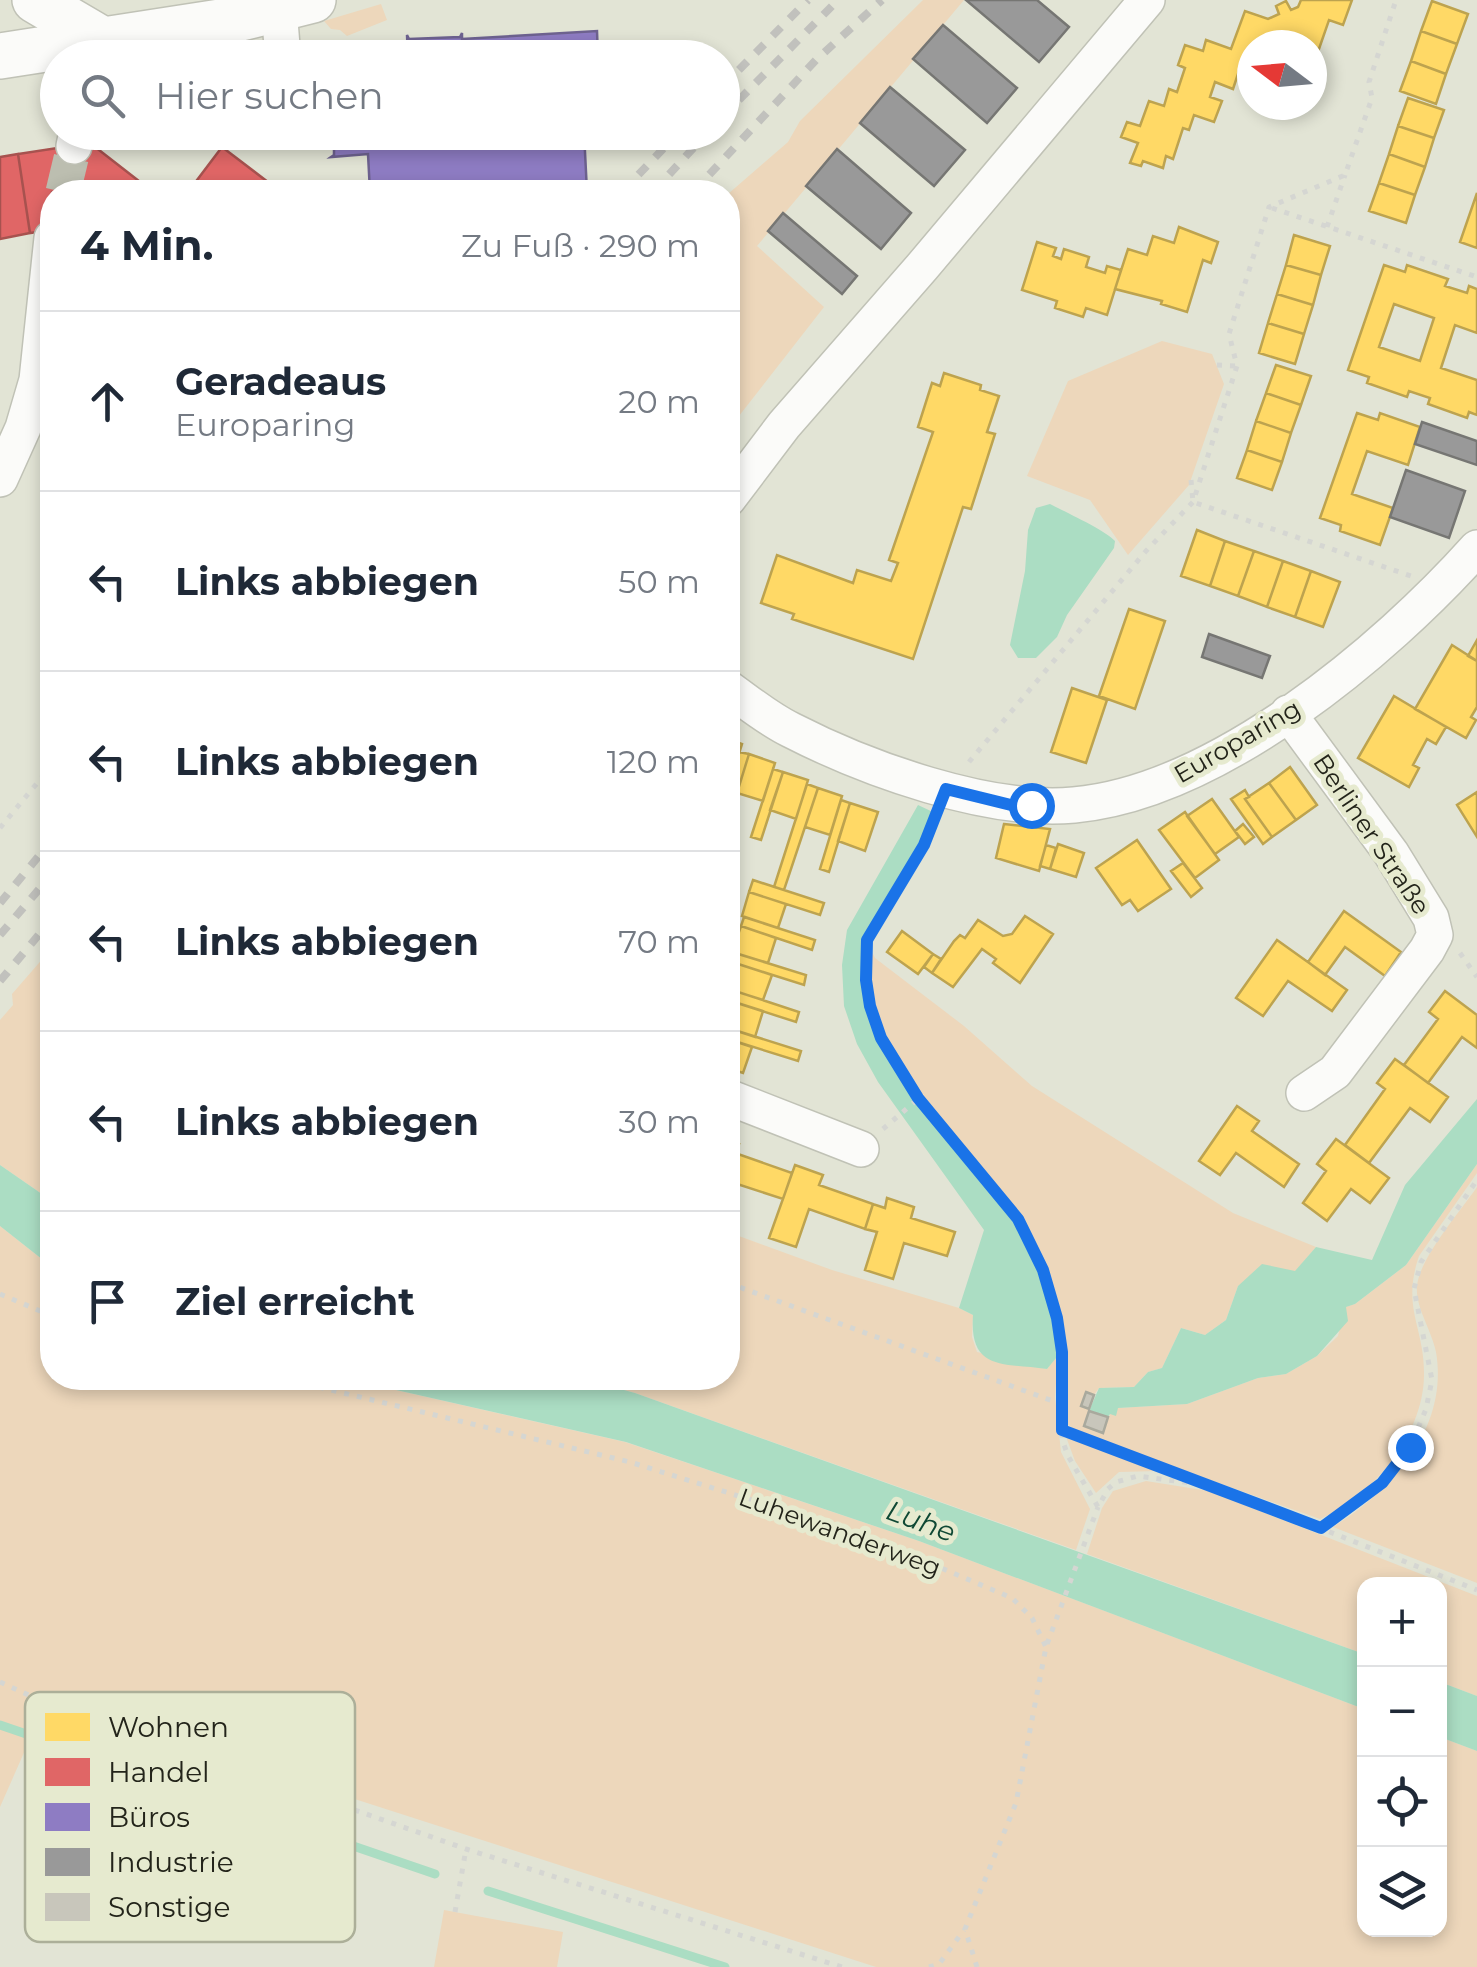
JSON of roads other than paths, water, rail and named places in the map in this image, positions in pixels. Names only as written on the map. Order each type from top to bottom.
[{"type":"main road","points":[[35,0],[42,8],[110,37]]},
{"type":"main road","points":[[93,40],[296,5]]},
{"type":"main road","points":[[0,30],[110,37]]},
{"type":"main road","points":[[0,56],[40,49]]},
{"type":"street","points":[[740,483],[784,424],[1147,0]]},
{"type":"street","points":[[287,40],[296,5]]},
{"type":"street","points":[[0,479],[23,428],[36,380],[40,344]]},
{"type":"street","name":"Europaring","points":[[740,696],[788,730],[875,766],[1011,805],[1075,806],[1179,778],[1288,714],[1403,624],[1477,548]]},
{"type":"street","name":"Berliner Straße","points":[[1288,714],[1391,853],[1431,918],[1434,935],[1427,950],[1335,1072],[1304,1093]]},
{"type":"street","points":[[740,1101],[861,1149]]},
{"type":"water","points":[[1050,504],[1110,537],[1115,541],[1114,548],[1067,615],[1057,637],[1036,658],[1018,658],[1010,645],[1025,571],[1028,530],[1036,508]]},
{"type":"water","points":[[918,805],[935,813],[866,941],[868,1003],[880,1038],[899,1071],[997,1191],[1034,1253],[1055,1318],[1061,1352],[1047,1369],[992,1361],[977,1346],[973,1315],[959,1308],[984,1230],[878,1082],[857,1044],[844,1006],[842,965],[847,930]]},
{"type":"water","points":[[1477,1099],[1477,1164],[1406,1265],[1346,1307],[1348,1321],[1317,1356],[1286,1374],[1258,1378],[1187,1404],[1118,1408],[1116,1416],[1108,1417],[1089,1411],[1099,1388],[1134,1387],[1148,1372],[1162,1368],[1181,1328],[1205,1335],[1226,1320],[1238,1286],[1262,1264],[1295,1271],[1316,1247],[1372,1260],[1405,1185]]},
{"type":"water","points":[[0,1165],[40,1193],[40,1258],[0,1226]]},
{"type":"water","name":"Luhe","points":[[396,1390],[635,1393],[1357,1651],[1357,1706],[919,1541],[626,1442]]},
{"type":"water","points":[[1447,1685],[1477,1696],[1477,1751],[1447,1740]]},
{"type":"waterway","points":[[0,1725],[25,1734]]},
{"type":"waterway","points":[[355,1847],[435,1874]]},
{"type":"waterway","points":[[488,1891],[725,1967]]},
{"type":"tunnel","points":[[66,180],[73,150]]},
{"type":"railway","points":[[740,69],[808,0]]},
{"type":"railway","points":[[740,99],[838,0]]},
{"type":"railway","points":[[740,142],[816,60],[882,0]]},
{"type":"railway","points":[[633,180],[662,150]]},
{"type":"railway","points":[[664,180],[692,150]]},
{"type":"railway","points":[[704,180],[732,150]]},
{"type":"railway","points":[[0,903],[40,855]]},
{"type":"railway","points":[[0,935],[40,888]]},
{"type":"railway","points":[[0,981],[40,933]]}]
